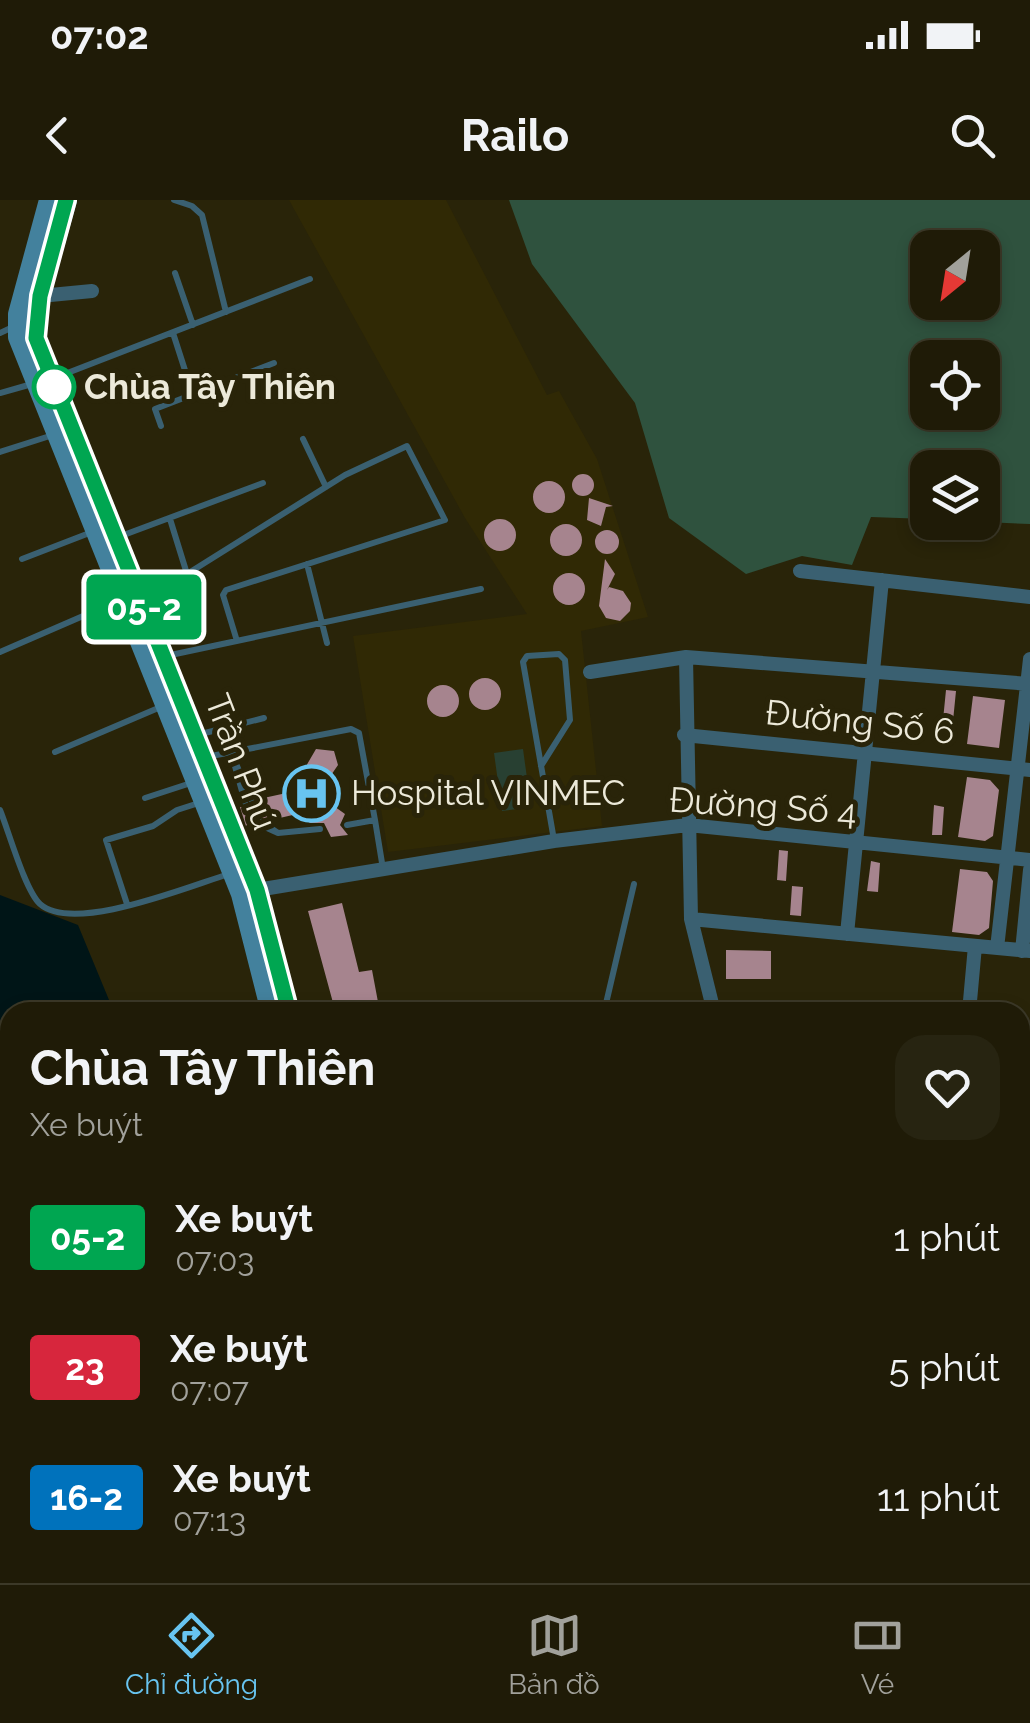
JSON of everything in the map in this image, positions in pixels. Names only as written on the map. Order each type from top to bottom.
[{"type":"main road","name":"Trần Phú","points":[[49,200],[8,329],[42,381],[116,538],[205,758],[286,1002]]},
{"type":"main road","name":"Trần Phú","points":[[66,200],[35,327],[54,435],[232,873],[249,892],[269,1002]]},
{"type":"street","points":[[40,296],[92,290]]},
{"type":"street","points":[[800,571],[1030,597]]},
{"type":"street","points":[[847,934],[882,580]]},
{"type":"street","points":[[686,656],[684,734],[691,920],[712,1002]]},
{"type":"street","points":[[590,672],[686,656],[1029,684]]},
{"type":"street","points":[[997,948],[1007,858],[1024,769],[1030,659]]},
{"type":"street","name":"Đường Số 6","points":[[684,734],[1024,769]]},
{"type":"street","name":"Đường Số 4","points":[[249,892],[554,841],[688,825],[1030,860]]},
{"type":"street","points":[[691,920],[1026,951],[1030,870]]},
{"type":"street","points":[[970,1002],[975,946]]},
{"type":"lane","points":[[174,200],[202,215],[226,312]]},
{"type":"lane","points":[[175,273],[193,325]]},
{"type":"lane","points":[[0,393],[42,381],[310,279]]},
{"type":"lane","points":[[172,333],[192,392]]},
{"type":"lane","points":[[161,426],[155,409],[274,363]]},
{"type":"lane","points":[[0,452],[54,435]]},
{"type":"lane","points":[[303,439],[326,487]]},
{"type":"lane","points":[[170,519],[187,574],[326,487],[408,446],[445,520],[224,592],[237,641]]},
{"type":"lane","points":[[116,538],[262,483]]},
{"type":"lane","points":[[22,559],[93,532]]},
{"type":"lane","points":[[307,564],[327,643]]},
{"type":"lane","points":[[165,657],[481,589]]},
{"type":"lane","points":[[0,652],[121,600]]},
{"type":"lane","points":[[540,766],[572,715],[565,660],[559,654],[527,656],[523,662],[540,766],[554,841]]},
{"type":"lane","points":[[55,752],[164,706]]},
{"type":"lane","points":[[196,735],[264,718]]},
{"type":"lane","points":[[205,758],[351,729],[359,733],[383,869]]},
{"type":"lane","points":[[231,752],[248,801]]},
{"type":"lane","points":[[145,798],[195,781]]},
{"type":"lane","points":[[127,904],[106,840],[153,826],[177,810],[203,802]]},
{"type":"lane","points":[[0,810],[40,904],[51,911],[84,914],[232,873]]},
{"type":"lane","points":[[347,825],[375,820]]},
{"type":"lane","points":[[259,823],[278,833],[320,829]]},
{"type":"lane","points":[[606,1002],[634,884]]},
{"type":"shaded area","points":[[289,200],[446,200],[547,395],[559,391],[597,459],[648,617],[581,631],[602,826],[388,852],[353,636],[527,614],[465,518]]},
{"type":"shaded area","points":[[0,895],[78,925],[110,1002],[0,1002]]},
{"type":"green space","points":[[509,200],[1030,200],[1030,524],[1000,523],[1000,450],[910,450],[910,518],[871,517],[852,565],[802,556],[746,574],[669,518],[635,403],[532,264]]},
{"type":"green space","points":[[523,749],[531,807],[502,811],[494,753]]},
{"type":"building","points":[[579,474],[587,474],[594,485],[587,496],[579,496],[572,489],[572,481]]},
{"type":"building","points":[[549,481],[560,486],[565,497],[560,508],[549,513],[538,508],[533,497],[538,486]]},
{"type":"building","points":[[589,498],[613,506],[606,507],[601,526],[587,520]]},
{"type":"building","points":[[500,519],[511,524],[516,535],[511,546],[500,551],[489,546],[484,535],[489,524]]},
{"type":"building","points":[[566,524],[577,529],[582,540],[577,551],[566,556],[555,551],[550,540],[555,529]]},
{"type":"building","points":[[607,530],[619,542],[607,554],[595,542]]},
{"type":"building","points":[[605,559],[615,574],[607,590],[609,587],[623,591],[631,603],[630,611],[620,621],[606,618],[599,606]]},
{"type":"building","points":[[569,573],[580,578],[585,589],[580,600],[569,605],[558,600],[553,589],[558,578]]},
{"type":"building","points":[[485,678],[496,683],[501,694],[496,705],[485,710],[474,705],[469,694],[474,683]]},
{"type":"building","points":[[443,685],[454,690],[459,701],[454,712],[443,717],[432,712],[427,701],[432,690]]},
{"type":"building","points":[[946,690],[956,691],[953,721],[943,720]]},
{"type":"building","points":[[973,696],[1005,700],[999,748],[967,744]]},
{"type":"building","name":"Hospital VINMEC","points":[[316,749],[334,751],[338,765],[325,784],[338,794],[331,804],[345,814],[340,825],[348,835],[331,837],[324,823],[310,823],[297,814],[271,820],[254,816],[246,826],[240,807],[254,808],[259,799],[291,792]]},
{"type":"building","points":[[967,777],[990,780],[999,790],[993,836],[985,841],[958,837]]},
{"type":"building","points":[[934,805],[944,807],[942,835],[932,835]]},
{"type":"building","points":[[779,850],[788,851],[786,881],[777,880]]},
{"type":"building","points":[[871,861],[880,863],[878,892],[867,891]]},
{"type":"building","points":[[960,869],[987,872],[993,881],[989,928],[979,935],[952,932]]},
{"type":"building","points":[[792,886],[803,887],[801,916],[790,915]]},
{"type":"building","points":[[342,903],[359,972],[372,970],[378,1002],[333,1002],[308,911]]},
{"type":"building","points":[[726,950],[771,951],[771,979],[726,979]]},
{"type":"bus line","name":"05-2","points":[[66,200],[40,296],[36,338],[257,890],[286,1002]]},
{"type":"place","name":"Chùa Tây Thiên","points":[[54,387]]},
{"type":"place","name":"Hospital VINMEC","points":[[312,793]]}]
